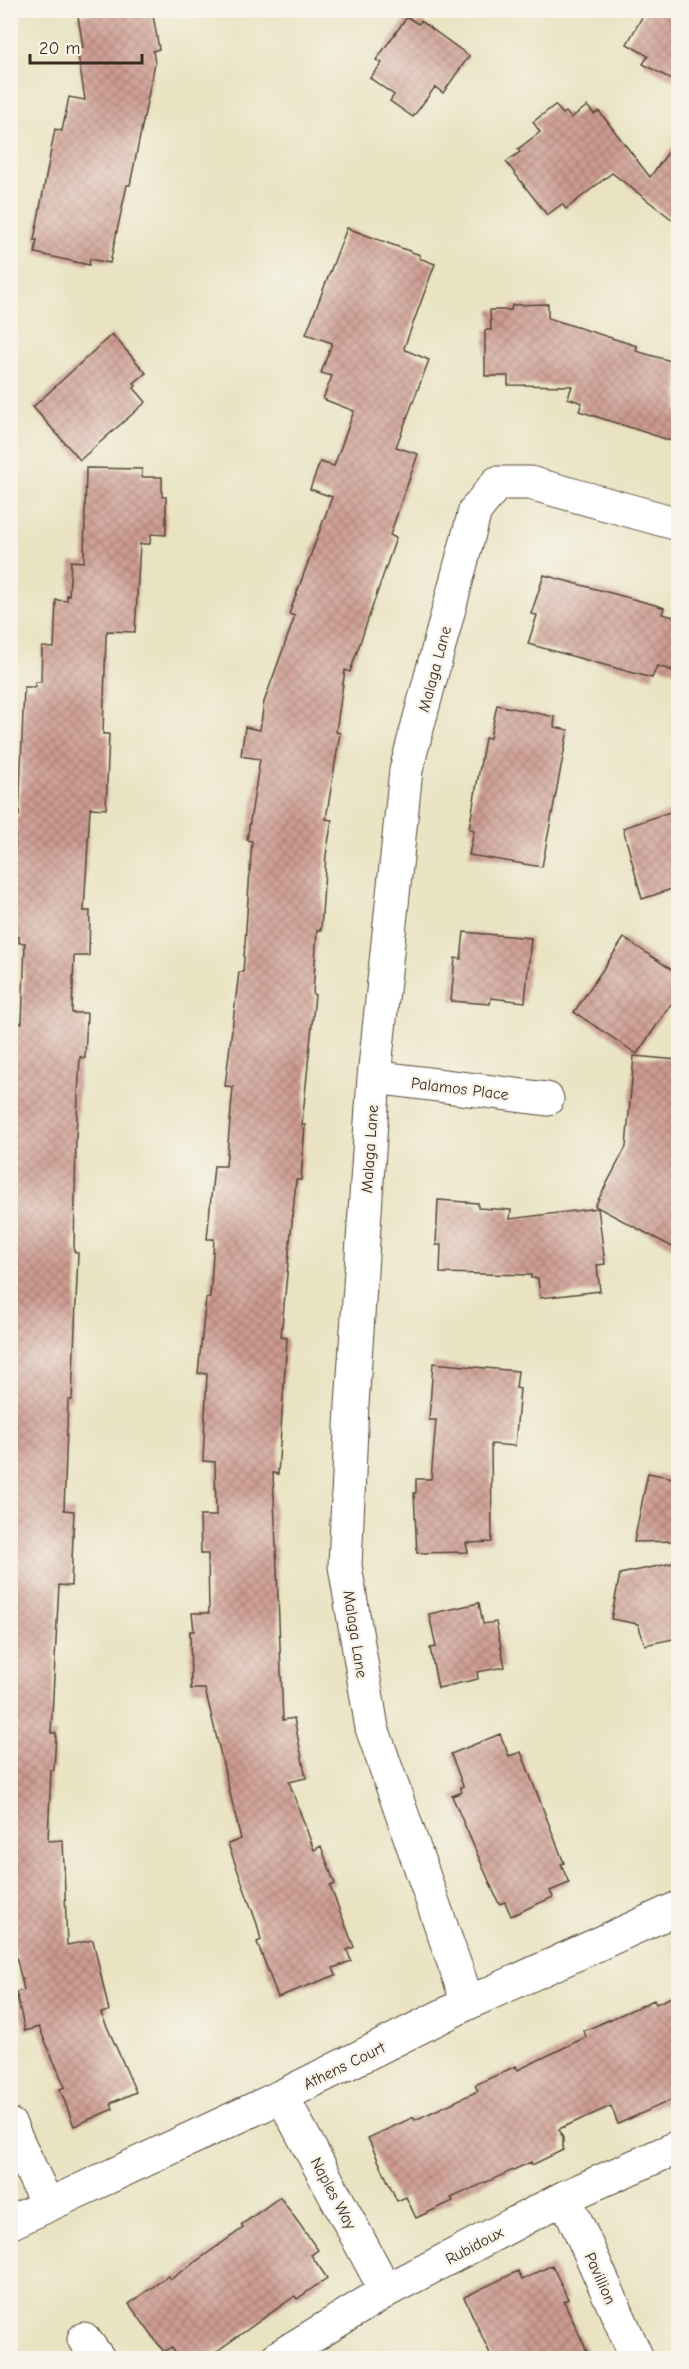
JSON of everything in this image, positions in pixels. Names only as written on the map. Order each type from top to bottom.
[{"type":"street","name":"Malaga Lane","points":[[468,2003],[372,1728],[345,1566],[352,1405],[374,1077],[406,770],[475,511],[497,483],[530,483],[678,524]]},
{"type":"street","name":"Palamos Place","points":[[374,1077],[547,1099]]},
{"type":"street","name":"Athens Court","points":[[10,2223],[282,2096],[468,2003],[678,1908]]},
{"type":"street","name":"Naples Way","points":[[282,2096],[386,2291]]},
{"type":"street","points":[[10,2125],[47,2204]]},
{"type":"street","name":"Rubidoux","points":[[277,2358],[386,2291],[565,2198],[678,2148]]},
{"type":"street","name":"Pavillion","points":[[565,2198],[637,2358]]},
{"type":"building","points":[[108,10],[137,10],[138,17],[153,15],[159,49],[153,51],[155,63],[130,185],[127,185],[110,263],[90,259],[89,265],[35,253],[37,240],[34,240],[55,129],[62,131],[69,97],[85,100],[77,48],[83,47],[78,16]]},
{"type":"building","points":[[646,10],[678,10],[678,83],[643,64],[648,56],[627,44]]},
{"type":"building","points":[[407,17],[418,24],[421,21],[469,56],[443,93],[435,87],[413,117],[390,101],[394,95],[370,78],[382,63],[376,60]]},
{"type":"building","points":[[555,105],[563,114],[566,112],[571,118],[587,106],[594,114],[599,111],[650,177],[678,139],[678,224],[612,173],[566,209],[562,204],[547,215],[506,162],[520,152],[518,149],[540,132],[533,122]]},
{"type":"building","points":[[347,228],[420,255],[419,258],[435,264],[404,348],[429,360],[396,447],[418,454],[390,535],[396,538],[350,672],[345,670],[336,732],[340,733],[326,819],[332,820],[326,855],[321,930],[317,930],[313,994],[315,995],[302,1125],[305,1125],[301,1180],[296,1180],[281,1337],[287,1338],[278,1474],[273,1473],[283,1720],[294,1718],[306,1778],[289,1782],[314,1850],[321,1846],[335,1884],[330,1886],[354,1947],[347,1950],[351,1961],[333,1968],[336,1975],[278,1997],[257,1942],[261,1940],[257,1924],[228,1844],[241,1839],[205,1689],[191,1689],[190,1631],[194,1631],[192,1613],[209,1613],[208,1554],[201,1554],[200,1516],[216,1516],[215,1462],[203,1461],[207,1374],[198,1373],[206,1298],[210,1298],[214,1239],[207,1239],[214,1166],[226,1166],[233,1087],[225,1086],[239,972],[243,972],[252,841],[247,840],[260,759],[241,756],[245,727],[260,730],[264,702],[295,616],[289,614],[332,497],[310,489],[320,462],[334,466],[354,411],[323,399],[332,376],[321,373],[332,343],[306,334]]},
{"type":"building","points":[[548,304],[548,318],[637,346],[636,351],[678,363],[678,443],[579,411],[582,403],[568,398],[572,386],[508,385],[508,376],[485,376],[485,330],[491,330],[490,310],[511,310],[512,305]]},
{"type":"building","points":[[112,334],[146,373],[134,383],[136,386],[134,388],[146,402],[80,460],[33,407]]},
{"type":"building","points":[[86,468],[142,469],[142,477],[162,477],[162,497],[166,497],[166,535],[151,534],[150,544],[140,544],[135,632],[107,631],[103,734],[109,734],[106,809],[90,808],[84,911],[90,911],[89,956],[74,956],[72,1013],[87,1013],[85,1058],[80,1057],[76,1136],[74,1252],[78,1253],[72,1400],[68,1400],[64,1510],[74,1511],[71,1586],[59,1585],[51,1733],[56,1733],[54,1770],[51,1770],[48,1841],[63,1840],[67,1945],[93,1940],[109,2011],[101,2013],[136,2092],[111,2103],[113,2109],[74,2126],[60,2089],[65,2087],[39,2027],[25,2031],[16,1992],[24,1990],[10,1930],[10,1337],[13,1287],[10,1287],[10,1028],[17,1028],[17,1023],[22,1023],[25,943],[19,943],[19,937],[10,936],[10,849],[15,849],[16,816],[19,816],[24,687],[35,687],[35,682],[41,682],[42,647],[54,648],[56,600],[67,601],[67,595],[69,596],[71,561],[84,562]]},
{"type":"building","points":[[544,575],[659,606],[664,608],[662,614],[678,618],[678,672],[657,666],[652,678],[528,644],[537,615],[531,614]]},
{"type":"building","points":[[497,705],[555,717],[554,727],[568,730],[542,867],[469,855],[474,830],[469,829],[485,738],[490,738]]},
{"type":"building","points":[[670,812],[678,835],[678,887],[642,899],[623,828]]},
{"type":"building","points":[[464,932],[531,938],[525,1002],[491,998],[490,1004],[451,1001],[455,958],[461,959]]},
{"type":"building","points":[[624,938],[678,974],[678,994],[637,1054],[574,1012]]},
{"type":"building","points":[[634,1056],[678,1060],[678,1250],[595,1206],[626,1147]]},
{"type":"building","points":[[438,1200],[478,1203],[478,1208],[511,1210],[510,1219],[598,1208],[605,1264],[597,1265],[600,1291],[540,1298],[538,1278],[531,1278],[531,1275],[440,1273],[441,1245],[436,1245]]},
{"type":"building","points":[[433,1363],[518,1371],[516,1388],[520,1389],[515,1446],[491,1444],[492,1542],[466,1543],[468,1552],[417,1553],[414,1493],[416,1493],[416,1479],[431,1479],[436,1420],[429,1420]]},
{"type":"building","points":[[648,1473],[678,1479],[678,1541],[634,1542]]},
{"type":"building","points":[[678,1562],[678,1638],[645,1645],[638,1624],[611,1619],[620,1574]]},
{"type":"building","points":[[479,1603],[483,1624],[496,1622],[505,1667],[477,1672],[478,1679],[438,1688],[430,1648],[436,1647],[429,1614]]},
{"type":"building","points":[[500,1734],[509,1756],[521,1752],[564,1863],[561,1864],[569,1883],[550,1891],[553,1897],[511,1916],[505,1902],[499,1904],[452,1796],[462,1792],[460,1787],[463,1786],[451,1754]]},
{"type":"building","points":[[678,1994],[678,2097],[618,2124],[611,2106],[559,2129],[563,2138],[563,2150],[451,2198],[453,2201],[416,2218],[406,2197],[397,2201],[368,2138],[414,2117],[415,2120],[478,2091],[475,2085],[516,2066],[518,2070],[586,2037],[584,2031],[654,2000],[656,2004]]},
{"type":"building","points":[[280,2197],[318,2250],[311,2255],[327,2278],[297,2299],[295,2296],[207,2358],[179,2358],[171,2347],[164,2352],[129,2304],[168,2276],[171,2279],[243,2228],[241,2225]]},
{"type":"building","points":[[552,2265],[568,2299],[564,2301],[590,2358],[492,2358],[464,2297],[518,2271],[522,2280]]}]
